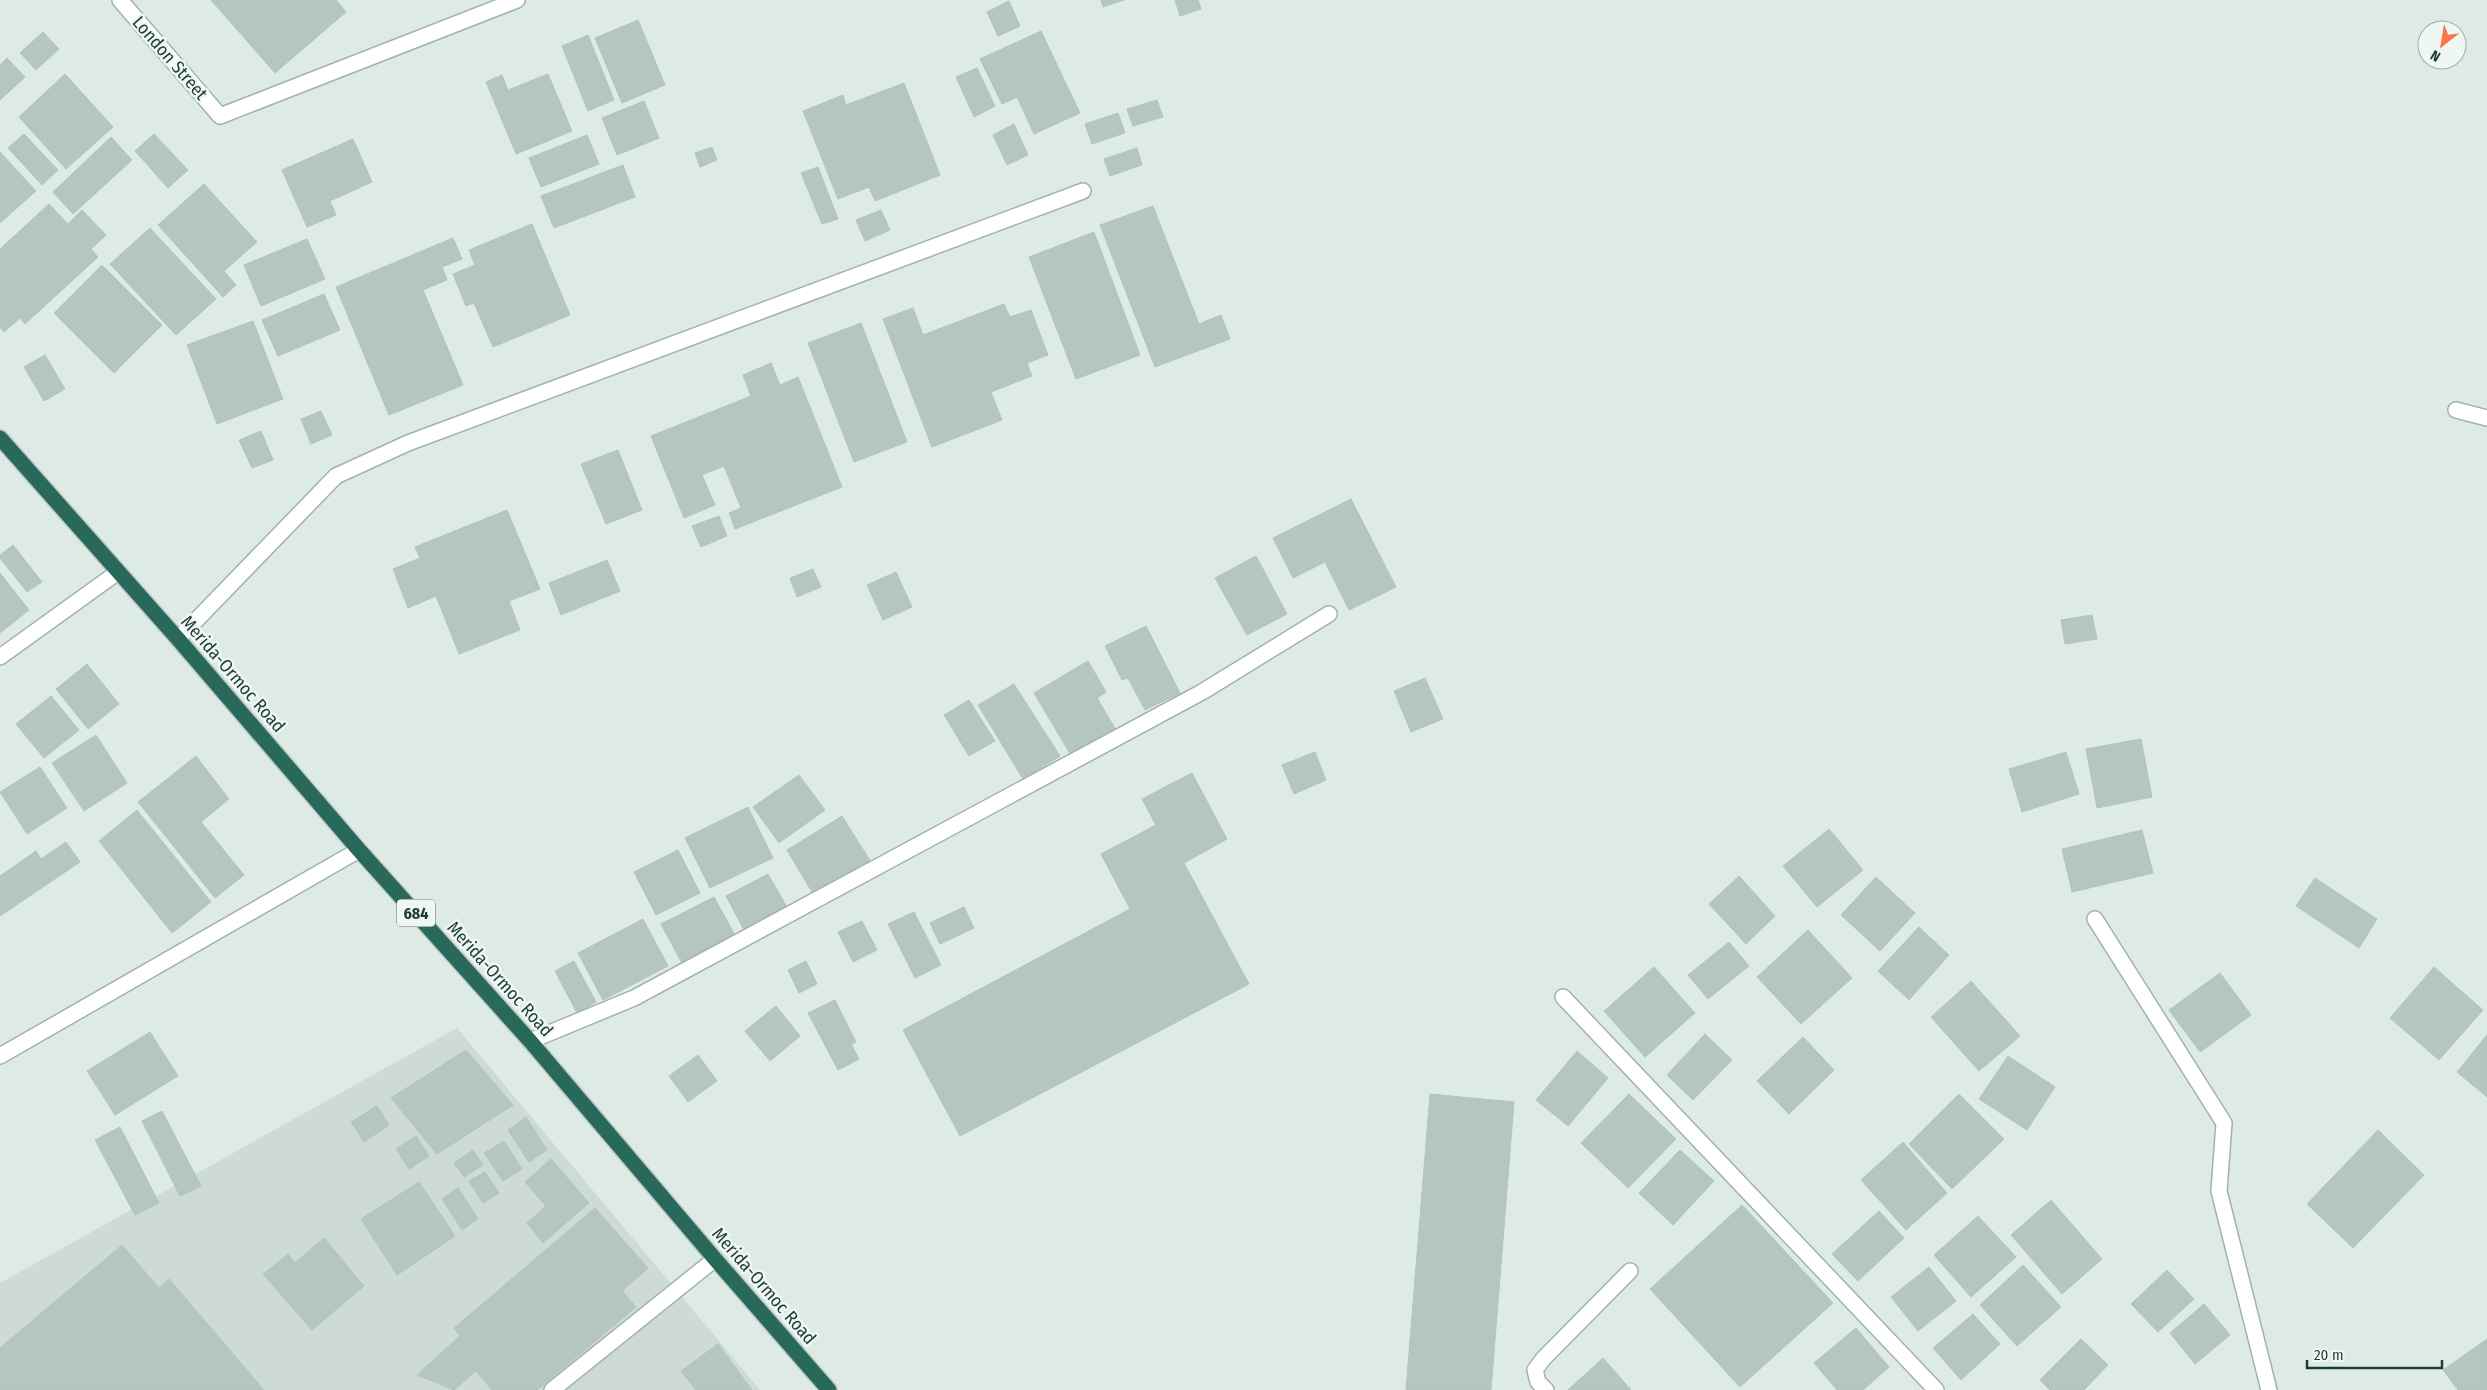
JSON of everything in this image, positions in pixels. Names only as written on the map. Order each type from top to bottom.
[{"type":"highway","name":"Merida-Ormoc Road","points":[[0,438],[178,639],[359,850],[530,1041],[829,1390]]},
{"type":"street","name":"London Street","points":[[120,0],[220,116],[517,0]]},
{"type":"street","points":[[178,639],[336,476],[408,443],[1083,191]]},
{"type":"street","points":[[2456,410],[2487,418]]},
{"type":"street","points":[[0,657],[118,572]]},
{"type":"street","points":[[530,1041],[642,993],[1202,692],[1328,614]]},
{"type":"street","points":[[0,1056],[359,850]]},
{"type":"street","points":[[2095,919],[2224,1123],[2219,1190],[2270,1390]]},
{"type":"street","points":[[1563,997],[1936,1390]]},
{"type":"street","points":[[552,1390],[715,1259]]},
{"type":"street","points":[[1546,1390],[1538,1382],[1536,1370],[1543,1359],[1630,1271]]},
{"type":"shaded area","points":[[457,1028],[760,1390],[0,1390],[0,1283]]},
{"type":"building","points":[[211,0],[336,0],[346,12],[275,73]]},
{"type":"building","points":[[1101,0],[1124,0],[1103,7]]},
{"type":"building","points":[[1175,0],[1198,0],[1201,9],[1180,16]]},
{"type":"building","points":[[1009,1],[1020,26],[998,36],[987,12]]},
{"type":"building","points":[[638,20],[665,85],[622,103],[595,38]]},
{"type":"building","points":[[1041,31],[1080,113],[1034,134],[1017,97],[1002,104],[980,59]]},
{"type":"building","points":[[43,32],[59,49],[36,70],[20,53]]},
{"type":"building","points":[[588,35],[614,100],[588,111],[562,46]]},
{"type":"building","points":[[7,58],[25,77],[0,100],[0,65]]},
{"type":"building","points":[[977,68],[995,106],[974,117],[956,77]]},
{"type":"building","points":[[65,74],[113,127],[66,169],[19,117]]},
{"type":"building","points":[[548,74],[572,131],[516,154],[486,82],[502,75],[508,90]]},
{"type":"building","points":[[904,83],[940,175],[875,201],[869,187],[838,199],[803,111],[843,95],[846,105]]},
{"type":"building","points":[[1157,100],[1163,117],[1133,126],[1127,109]]},
{"type":"building","points":[[644,101],[659,138],[617,155],[602,118]]},
{"type":"building","points":[[1118,113],[1125,133],[1092,144],[1085,124]]},
{"type":"building","points":[[1014,124],[1028,155],[1007,165],[993,135]]},
{"type":"building","points":[[24,134],[58,170],[42,185],[8,148]]},
{"type":"building","points":[[154,134],[188,170],[168,188],[135,151]]},
{"type":"building","points":[[587,135],[599,164],[541,187],[529,158]]},
{"type":"building","points":[[111,137],[132,160],[73,214],[53,192]]},
{"type":"building","points":[[353,139],[372,182],[330,201],[336,215],[307,227],[282,170]]},
{"type":"building","points":[[712,147],[717,160],[700,167],[695,153]]},
{"type":"building","points":[[1137,148],[1142,165],[1110,176],[1104,159]]},
{"type":"building","points":[[0,152],[36,191],[0,223]]},
{"type":"building","points":[[623,165],[635,197],[554,228],[541,196]]},
{"type":"building","points":[[818,167],[838,219],[822,224],[801,173]]},
{"type":"building","points":[[204,184],[257,242],[224,271],[236,285],[223,297],[158,225]]},
{"type":"building","points":[[49,204],[68,224],[82,210],[106,235],[91,249],[98,257],[25,324],[20,318],[4,332],[0,327],[0,249]]},
{"type":"building","points":[[1153,206],[1199,324],[1221,315],[1230,339],[1155,367],[1100,225]]},
{"type":"building","points":[[881,210],[890,230],[865,241],[856,220]]},
{"type":"building","points":[[532,224],[570,315],[493,347],[474,303],[466,306],[453,274],[475,265],[469,250]]},
{"type":"building","points":[[150,228],[216,299],[176,335],[110,264]]},
{"type":"building","points":[[1094,232],[1140,355],[1076,379],[1029,257]]},
{"type":"building","points":[[453,238],[462,259],[442,267],[447,280],[423,290],[463,385],[389,415],[336,287]]},
{"type":"building","points":[[307,239],[325,279],[261,306],[244,265]]},
{"type":"building","points":[[102,265],[162,325],[114,373],[54,313]]},
{"type":"building","points":[[324,294],[340,330],[278,356],[262,320]]},
{"type":"building","points":[[1004,304],[1010,317],[1031,310],[1048,355],[1027,363],[1032,376],[991,392],[1002,420],[932,447],[883,319],[913,308],[923,335]]},
{"type":"building","points":[[253,321],[283,399],[217,424],[187,345]]},
{"type":"building","points":[[861,323],[907,442],[854,462],[808,343]]},
{"type":"building","points":[[45,355],[65,389],[44,401],[24,367]]},
{"type":"building","points":[[771,363],[780,385],[798,377],[842,487],[735,529],[729,513],[741,508],[724,466],[702,475],[715,505],[684,518],[651,436],[751,396],[743,375]]},
{"type":"building","points":[[321,411],[332,435],[311,444],[301,419]]},
{"type":"building","points":[[261,431],[273,460],[252,468],[239,440]]},
{"type":"building","points":[[618,450],[642,510],[606,524],[581,464]]},
{"type":"building","points":[[1351,499],[1396,587],[1349,610],[1325,562],[1293,578],[1273,538]]},
{"type":"building","points":[[507,510],[540,589],[509,601],[520,630],[459,654],[436,596],[408,608],[393,569],[420,558],[415,547]]},
{"type":"building","points":[[719,516],[727,536],[701,547],[692,526]]},
{"type":"building","points":[[13,545],[42,582],[27,592],[0,558],[0,555]]},
{"type":"building","points":[[1256,556],[1287,614],[1247,635],[1215,578]]},
{"type":"building","points":[[607,560],[620,591],[561,615],[549,583]]},
{"type":"building","points":[[813,569],[821,587],[797,597],[790,578]]},
{"type":"building","points":[[896,572],[912,607],[883,620],[867,585]]},
{"type":"building","points":[[0,573],[29,610],[0,633]]},
{"type":"building","points":[[2092,615],[2097,639],[2065,644],[2061,620]]},
{"type":"building","points":[[1146,626],[1180,693],[1145,710],[1128,678],[1122,680],[1105,646]]},
{"type":"building","points":[[1088,661],[1106,692],[1097,698],[1116,730],[1072,757],[1034,693]]},
{"type":"building","points":[[87,664],[119,704],[88,729],[56,689]]},
{"type":"building","points":[[1425,678],[1443,719],[1411,732],[1394,691]]},
{"type":"building","points":[[1014,684],[1060,756],[1023,779],[978,705]]},
{"type":"building","points":[[51,696],[79,730],[44,758],[16,724]]},
{"type":"building","points":[[969,700],[995,741],[969,756],[944,715]]},
{"type":"building","points":[[96,735],[127,783],[84,811],[52,763]]},
{"type":"building","points":[[2141,739],[2152,797],[2097,808],[2086,749]]},
{"type":"building","points":[[1315,752],[1326,780],[1294,794],[1282,765]]},
{"type":"building","points":[[2066,752],[2079,794],[2022,812],[2009,769]]},
{"type":"building","points":[[196,756],[229,799],[201,822],[244,875],[215,898],[138,802]]},
{"type":"building","points":[[40,767],[67,808],[27,834],[0,792]]},
{"type":"building","points":[[1192,773],[1227,839],[1184,863],[1249,984],[960,1136],[903,1030],[1130,909],[1101,854],[1156,825],[1142,799]]},
{"type":"building","points":[[799,775],[825,810],[779,843],[753,807]]},
{"type":"building","points":[[748,807],[773,858],[710,888],[685,838]]},
{"type":"building","points":[[137,810],[211,902],[172,933],[99,841]]},
{"type":"building","points":[[842,816],[871,862],[815,897],[787,850]]},
{"type":"building","points":[[1829,829],[1863,870],[1817,907],[1783,866]]},
{"type":"building","points":[[2142,830],[2153,873],[2072,892],[2062,849]]},
{"type":"building","points":[[66,842],[80,862],[0,916],[0,876],[36,851],[41,859]]},
{"type":"building","points":[[678,850],[700,893],[656,915],[634,872]]},
{"type":"building","points":[[768,874],[788,909],[745,932],[726,896]]},
{"type":"building","points":[[1739,876],[1775,916],[1746,944],[1709,904]]},
{"type":"building","points":[[1876,877],[1915,913],[1880,951],[1841,915]]},
{"type":"building","points":[[2315,878],[2377,919],[2359,948],[2296,906]]},
{"type":"building","points":[[714,897],[737,939],[684,967],[661,924]]},
{"type":"building","points":[[964,907],[974,928],[940,944],[930,923]]},
{"type":"building","points":[[914,912],[941,965],[915,978],[888,924]]},
{"type":"building","points":[[643,919],[668,966],[603,1000],[578,953]]},
{"type":"building","points":[[862,921],[877,950],[853,962],[838,932]]},
{"type":"building","points":[[1919,927],[1949,955],[1909,1000],[1878,971]]},
{"type":"building","points":[[1808,930],[1852,978],[1801,1024],[1757,977]]},
{"type":"building","points":[[1729,942],[1749,966],[1708,999],[1688,975]]},
{"type":"building","points":[[574,961],[596,1002],[577,1013],[555,971]]},
{"type":"building","points":[[806,961],[817,984],[799,993],[788,970]]},
{"type":"building","points":[[1654,967],[1695,1013],[1645,1057],[1604,1011]]},
{"type":"building","points":[[2434,967],[2483,1010],[2439,1060],[2390,1018]]},
{"type":"building","points":[[2220,973],[2251,1015],[2200,1052],[2169,1010]]},
{"type":"building","points":[[1971,981],[2020,1036],[1979,1071],[1931,1017]]},
{"type":"building","points":[[835,1000],[856,1042],[851,1044],[859,1059],[838,1070],[808,1013]]},
{"type":"building","points":[[776,1006],[800,1036],[770,1061],[745,1031]]},
{"type":"building","points":[[150,1032],[178,1076],[115,1115],[87,1071]]},
{"type":"building","points":[[1705,1034],[1732,1060],[1693,1100],[1667,1075]]},
{"type":"building","points":[[2487,1035],[2487,1097],[2457,1072]]},
{"type":"building","points":[[1803,1037],[1834,1070],[1789,1114],[1757,1081]]},
{"type":"building","points":[[466,1050],[513,1105],[437,1154],[391,1098]]},
{"type":"building","points":[[1577,1051],[1608,1078],[1568,1126],[1536,1100]]},
{"type":"building","points":[[698,1055],[717,1081],[688,1102],[669,1076]]},
{"type":"building","points":[[2008,1056],[2055,1087],[2027,1130],[1979,1099]]},
{"type":"building","points":[[1430,1094],[1514,1102],[1491,1390],[1406,1390]]},
{"type":"building","points":[[1629,1094],[1676,1139],[1628,1188],[1581,1143]]},
{"type":"building","points":[[1959,1094],[2004,1139],[1952,1189],[1909,1144]]},
{"type":"building","points":[[377,1106],[389,1125],[364,1142],[351,1122]]},
{"type":"building","points":[[162,1111],[201,1186],[180,1196],[142,1121]]},
{"type":"building","points":[[526,1117],[547,1150],[529,1162],[508,1130]]},
{"type":"building","points":[[120,1127],[159,1203],[135,1215],[95,1140]]},
{"type":"building","points":[[2378,1130],[2424,1175],[2353,1248],[2307,1204]]},
{"type":"building","points":[[416,1136],[429,1156],[409,1169],[396,1149]]},
{"type":"building","points":[[504,1141],[522,1169],[503,1181],[484,1153]]},
{"type":"building","points":[[1903,1142],[1947,1193],[1906,1230],[1861,1180]]},
{"type":"building","points":[[473,1150],[483,1165],[464,1177],[454,1163]]},
{"type":"building","points":[[1680,1150],[1714,1181],[1673,1225],[1639,1193]]},
{"type":"building","points":[[551,1159],[589,1203],[543,1243],[527,1223],[546,1206],[525,1182]]},
{"type":"building","points":[[485,1172],[499,1193],[483,1203],[469,1181]]},
{"type":"building","points":[[419,1182],[455,1236],[397,1275],[361,1219]]},
{"type":"building","points":[[458,1188],[478,1219],[462,1230],[442,1199]]},
{"type":"building","points":[[2051,1200],[2102,1259],[2062,1294],[2011,1235]]},
{"type":"building","points":[[1742,1205],[1833,1303],[1740,1387],[1650,1289]]},
{"type":"building","points":[[595,1208],[648,1268],[622,1291],[636,1307],[537,1390],[492,1390],[476,1371],[454,1390],[417,1375],[460,1336],[454,1328]]},
{"type":"building","points":[[1879,1211],[1904,1238],[1858,1281],[1832,1254]]},
{"type":"building","points":[[1978,1216],[2016,1257],[1971,1297],[1934,1255]]},
{"type":"building","points":[[324,1238],[364,1286],[312,1330],[263,1274],[288,1254],[295,1263]]},
{"type":"building","points":[[122,1245],[159,1288],[169,1279],[264,1390],[0,1390],[0,1348]]},
{"type":"building","points":[[2023,1265],[2061,1307],[2017,1346],[1980,1305]]},
{"type":"building","points":[[1929,1267],[1956,1301],[1918,1331],[1891,1297]]},
{"type":"building","points":[[2167,1270],[2194,1299],[2158,1332],[2131,1304]]},
{"type":"building","points":[[2204,1304],[2230,1335],[2195,1364],[2170,1333]]},
{"type":"building","points":[[1973,1314],[2000,1344],[1961,1380],[1933,1348]]},
{"type":"building","points":[[1856,1328],[1889,1367],[1863,1390],[1837,1390],[1814,1363]]},
{"type":"building","points":[[2081,1339],[2108,1365],[2084,1390],[2050,1390],[2040,1380]]},
{"type":"building","points":[[2487,1339],[2487,1390],[2458,1390],[2443,1370]]},
{"type":"building","points":[[718,1344],[752,1390],[696,1390],[681,1371]]},
{"type":"building","points":[[1603,1358],[1631,1390],[1568,1390]]}]
